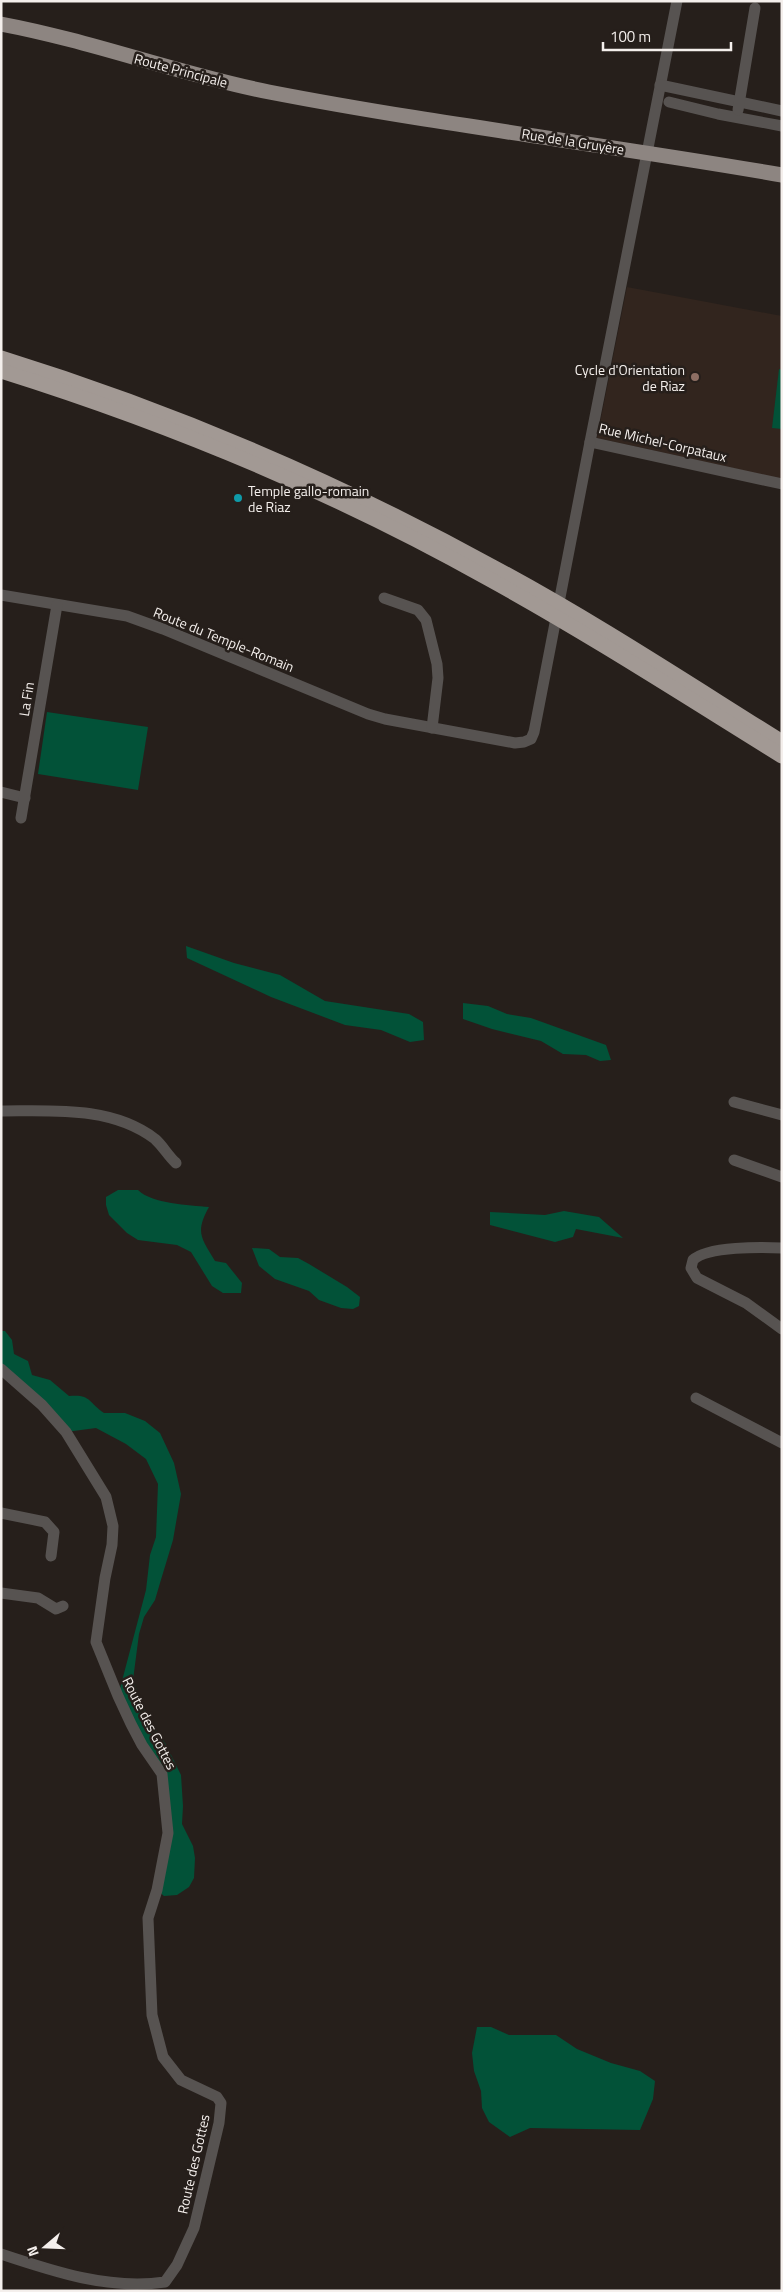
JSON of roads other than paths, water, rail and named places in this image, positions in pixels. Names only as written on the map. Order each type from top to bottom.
[{"type":"highway","points":[[1,358],[162,413],[284,464],[383,509],[486,563],[562,606],[782,742]]},
{"type":"highway","points":[[1,371],[164,427],[271,471],[386,525],[489,578],[782,756]]},
{"type":"main road","name":"Route Principale","points":[[1,24],[42,32],[245,87],[363,108]]},
{"type":"main road","name":"Rue de la Gruyère","points":[[363,108],[782,175]]},
{"type":"street","name":"Rue Michel-Corpataux","points":[[677,1],[590,442],[782,484]]},
{"type":"street","points":[[737,117],[755,8]]},
{"type":"street","points":[[660,85],[782,111]]},
{"type":"street","points":[[669,102],[782,126]]},
{"type":"street","name":"Route du Temple-Romain","points":[[1,595],[127,616],[368,714],[515,743],[524,742],[531,739],[534,732],[590,442]]},
{"type":"street","points":[[384,598],[418,610],[426,620],[437,664],[438,678],[432,728]]},
{"type":"street","name":"La Fin","points":[[21,818],[57,605]]},
{"type":"street","points":[[1,792],[25,798]]},
{"type":"street","points":[[734,1102],[782,1115]]},
{"type":"street","points":[[1,1111],[96,1114],[110,1118],[156,1140],[176,1163]]},
{"type":"street","points":[[734,1160],[782,1177]]},
{"type":"street","points":[[782,1248],[736,1249],[701,1254],[693,1260],[691,1268],[697,1278],[746,1303],[782,1329]]},
{"type":"street","name":"Route des Gottes","points":[[1,1369],[42,1405],[66,1432],[106,1498],[113,1526],[112,1545],[105,1578],[96,1642],[131,1724],[142,1745],[162,1774],[168,1833],[157,1890],[148,1918],[152,2015],[163,2057],[182,2080],[217,2097],[221,2103],[194,2228],[177,2265],[165,2282],[144,2285],[111,2283],[53,2271],[1,2254]]},
{"type":"street","points":[[696,1398],[782,1443]]},
{"type":"street","points":[[1,1513],[45,1522],[54,1532],[51,1556]]},
{"type":"street","points":[[1,1592],[38,1598],[56,1609],[63,1606]]},
{"type":"place","name":"Cycle d'Orientation de Riaz","points":[[695,377]]},
{"type":"place","name":"Temple gallo-romain de Riaz","points":[[238,498]]}]
